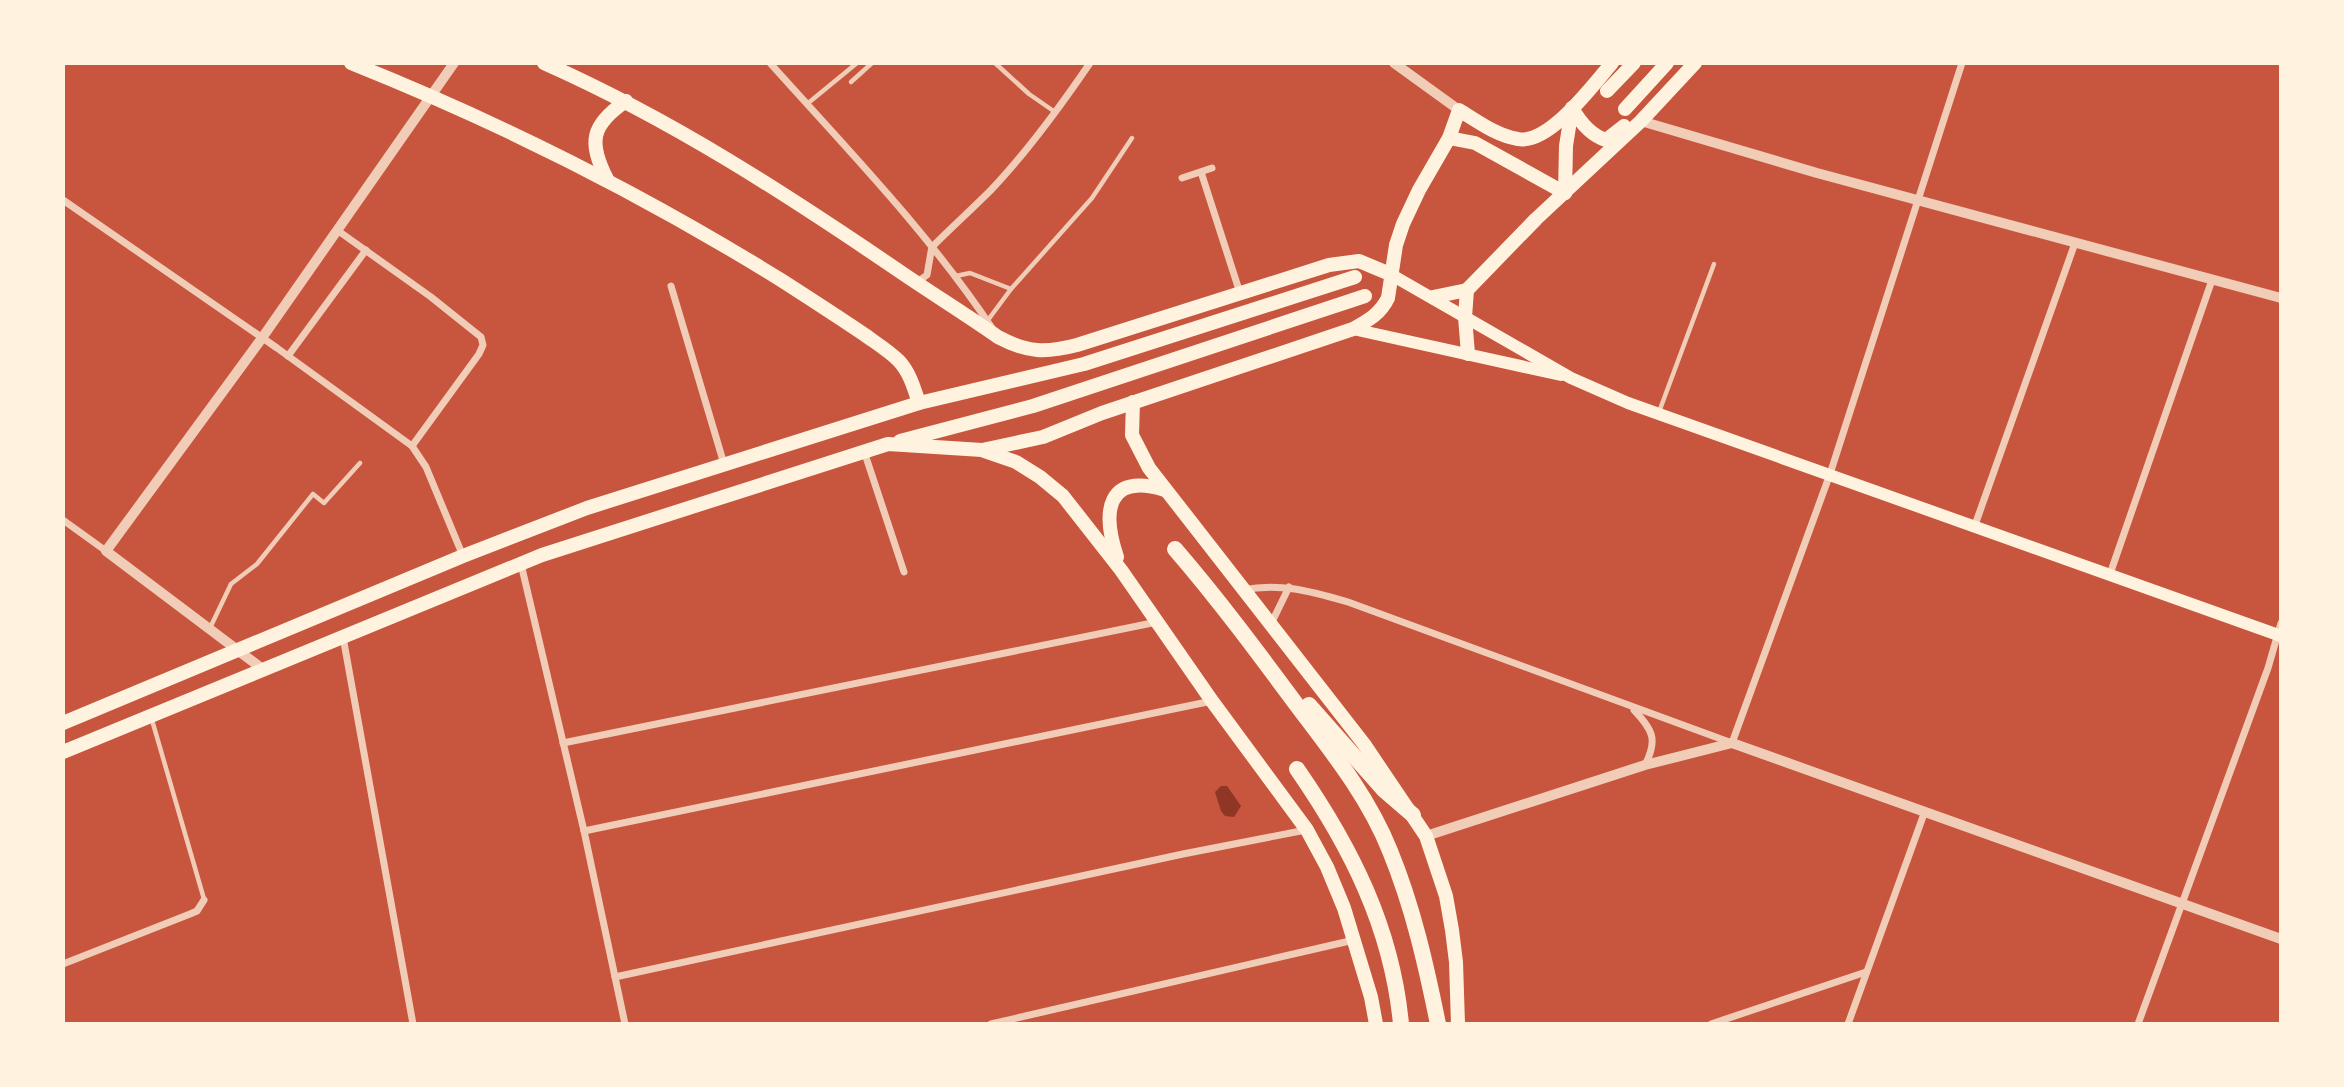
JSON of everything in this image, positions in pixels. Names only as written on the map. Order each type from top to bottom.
[{"type":"highway","points":[[1175,549],[1240,628],[1384,790],[1413,815]]},
{"type":"highway","points":[[1240,628],[1367,803],[1390,849],[1409,902],[1425,956],[1438,1024]]},
{"type":"highway","points":[[1297,768],[1343,839],[1377,915],[1396,985],[1401,1024]]},
{"type":"main road","points":[[351,63],[536,144],[607,179],[762,268],[898,360],[908,373],[919,403]]},
{"type":"main road","points":[[544,63],[626,101],[752,173],[1012,345],[1032,351],[1048,351],[1077,345],[1347,261],[1359,261],[1433,297],[1571,378],[1659,413],[2110,574],[2280,631]]},
{"type":"main road","points":[[888,444],[982,450],[1043,437],[1133,402],[1353,329],[1377,315],[1388,298],[1390,274],[1403,224],[1449,138],[1459,110],[1500,133],[1521,140],[1531,139],[1543,133],[1572,107],[1612,63]]},
{"type":"main road","points":[[1607,91],[1634,63]]},
{"type":"main road","points":[[1625,109],[1667,63]]},
{"type":"main road","points":[[1433,297],[1467,290],[1536,219],[1641,121],[1695,63]]},
{"type":"main road","points":[[607,179],[598,162],[594,146],[596,135],[608,115],[626,101]]},
{"type":"main road","points":[[1572,107],[1590,131],[1606,140],[1628,123],[1641,121]]},
{"type":"main road","points":[[1565,192],[1566,146],[1572,107]]},
{"type":"main road","points":[[1449,138],[1475,143],[1565,192]]},
{"type":"main road","points":[[63,723],[463,556],[587,508],[919,403],[1084,364],[1355,277]]},
{"type":"main road","points":[[1467,290],[1465,317],[1468,354]]},
{"type":"main road","points":[[63,752],[521,563],[863,451],[1033,406],[1365,296]]},
{"type":"main road","points":[[1353,329],[1571,378]]},
{"type":"main road","points":[[1133,402],[1132,435],[1138,451],[1165,490],[1364,744],[1426,835],[1446,896],[1452,930],[1458,1024]]},
{"type":"main road","points":[[982,450],[1016,462],[1063,495],[1121,570],[1212,701],[1307,830],[1328,867],[1354,940],[1371,996],[1376,1024]]},
{"type":"main road","points":[[1121,570],[1108,525],[1110,508],[1115,497],[1136,484],[1165,490]]},
{"type":"street","points":[[106,551],[262,338],[454,63]]},
{"type":"street","points":[[770,63],[933,246],[998,337]]},
{"type":"street","points":[[914,281],[926,275],[933,246],[991,189],[1055,112],[1090,63]]},
{"type":"street","points":[[1395,63],[1459,110]]},
{"type":"street","points":[[1732,743],[1830,474],[1962,63]]},
{"type":"street","points":[[1641,121],[1779,162],[2281,298]]},
{"type":"street","points":[[1182,178],[1212,168]]},
{"type":"street","points":[[1201,172],[1240,293]]},
{"type":"street","points":[[63,200],[288,356],[412,446],[426,467],[463,556]]},
{"type":"street","points":[[337,230],[481,337],[483,345],[479,354],[412,446]]},
{"type":"street","points":[[1975,525],[2076,243]]},
{"type":"street","points":[[288,356],[366,250]]},
{"type":"street","points":[[2110,574],[2212,280]]},
{"type":"street","points":[[671,286],[724,464]]},
{"type":"street","points":[[863,451],[904,572]]},
{"type":"street","points":[[63,520],[264,670]]},
{"type":"street","points":[[521,563],[584,831],[625,1024]]},
{"type":"street","points":[[1243,590],[1268,586],[1289,587],[1348,602],[1631,707],[2281,939]]},
{"type":"street","points":[[1271,625],[1289,587]]},
{"type":"street","points":[[564,743],[1157,622]]},
{"type":"street","points":[[2138,1024],[2280,631]]},
{"type":"street","points":[[343,637],[413,1024]]},
{"type":"street","points":[[584,831],[1212,701]]},
{"type":"street","points":[[1631,707],[1652,734],[1651,754],[1646,765]]},
{"type":"street","points":[[1426,835],[1646,765],[1732,743]]},
{"type":"street","points":[[1848,1024],[1925,811]]},
{"type":"street","points":[[615,977],[1183,854],[1307,830]]},
{"type":"street","points":[[63,964],[190,915],[197,911],[204,900]]},
{"type":"street","points":[[992,1024],[1354,940]]},
{"type":"street","points":[[1711,1024],[1866,972]]},
{"type":"lane","points":[[807,104],[857,63]]},
{"type":"lane","points":[[851,82],[872,63]]},
{"type":"lane","points":[[995,63],[1029,94],[1055,112]]},
{"type":"lane","points":[[987,321],[1011,289],[1092,198],[1132,138]]},
{"type":"lane","points":[[1659,413],[1714,264]]},
{"type":"lane","points":[[956,276],[981,276],[1011,289]]},
{"type":"lane","points":[[210,628],[231,584],[257,564],[313,494],[324,503],[360,463]]},
{"type":"lane","points":[[151,716],[204,900]]},
{"type":"shaded area","points":[[1221,786],[1227,786],[1241,806],[1234,817],[1225,816],[1221,811],[1215,792]]}]
